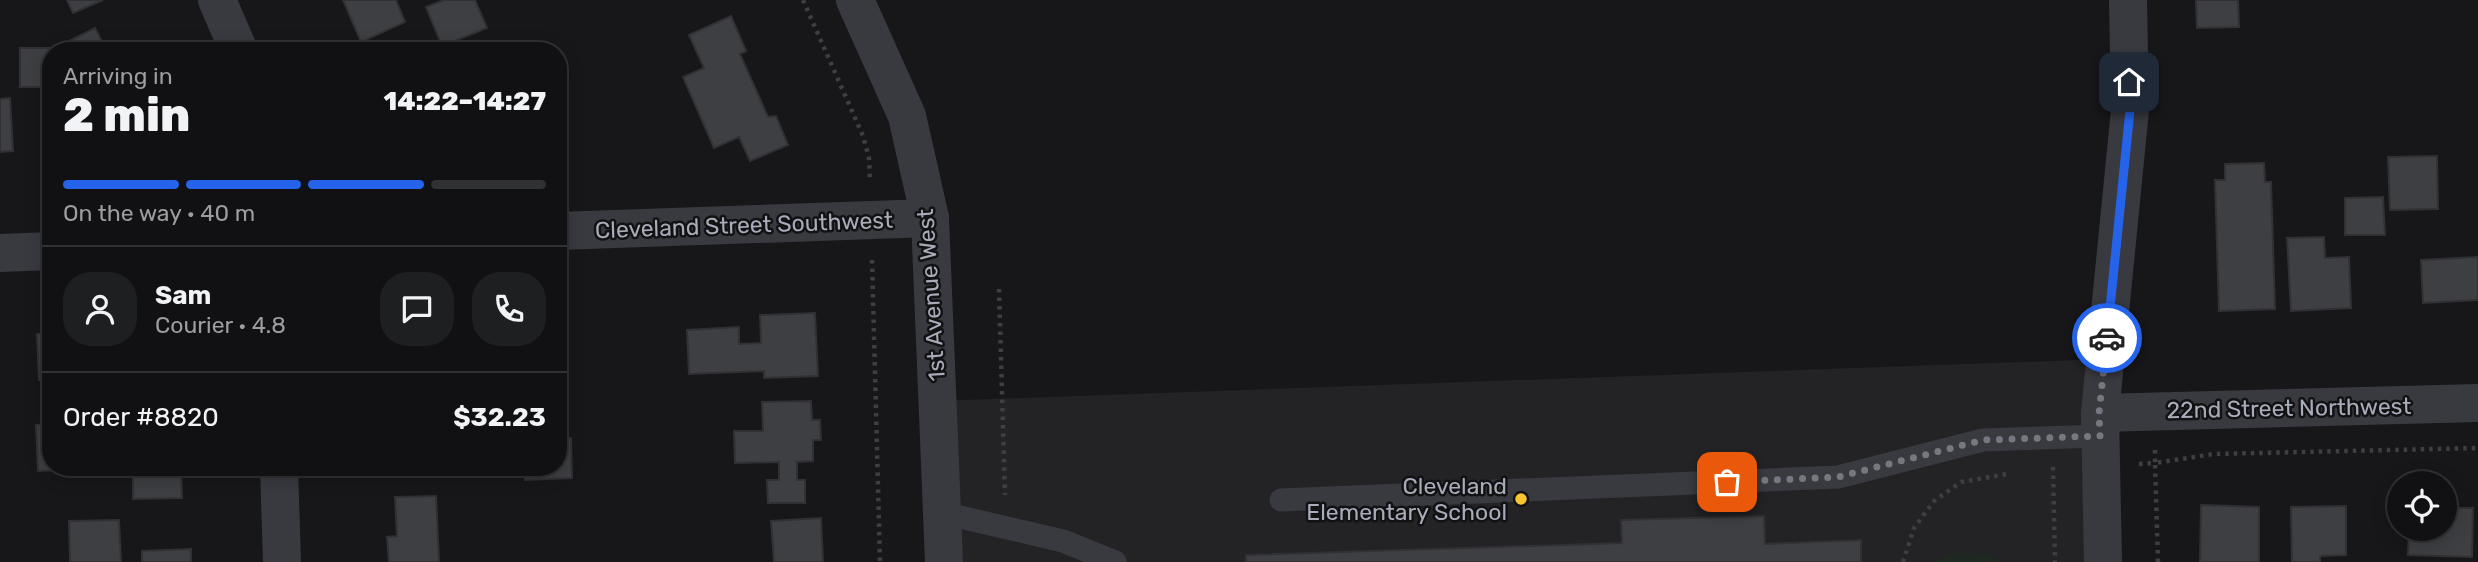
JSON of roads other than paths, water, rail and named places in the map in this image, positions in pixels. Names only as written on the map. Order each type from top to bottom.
[{"type":"street","points":[[217,0],[235,42]]},
{"type":"street","name":"1st Avenue West","points":[[855,0],[907,117],[930,218],[944,562]]},
{"type":"street","points":[[2103,562],[2100,425],[2130,110],[2128,0]]},
{"type":"street","name":"Cleveland Street Southwest","points":[[567,231],[930,218]]},
{"type":"street","points":[[0,253],[42,251]]},
{"type":"street","name":"22nd Street Northwest","points":[[2100,425],[2478,403]]},
{"type":"street","points":[[279,476],[282,562]]},
{"type":"lane","points":[[1281,500],[1838,477],[1983,440],[2100,425]]},
{"type":"lane","points":[[943,513],[1063,541],[1115,562]]},
{"type":"place","name":"Cleveland Elementary School","points":[[1521,499]]}]
